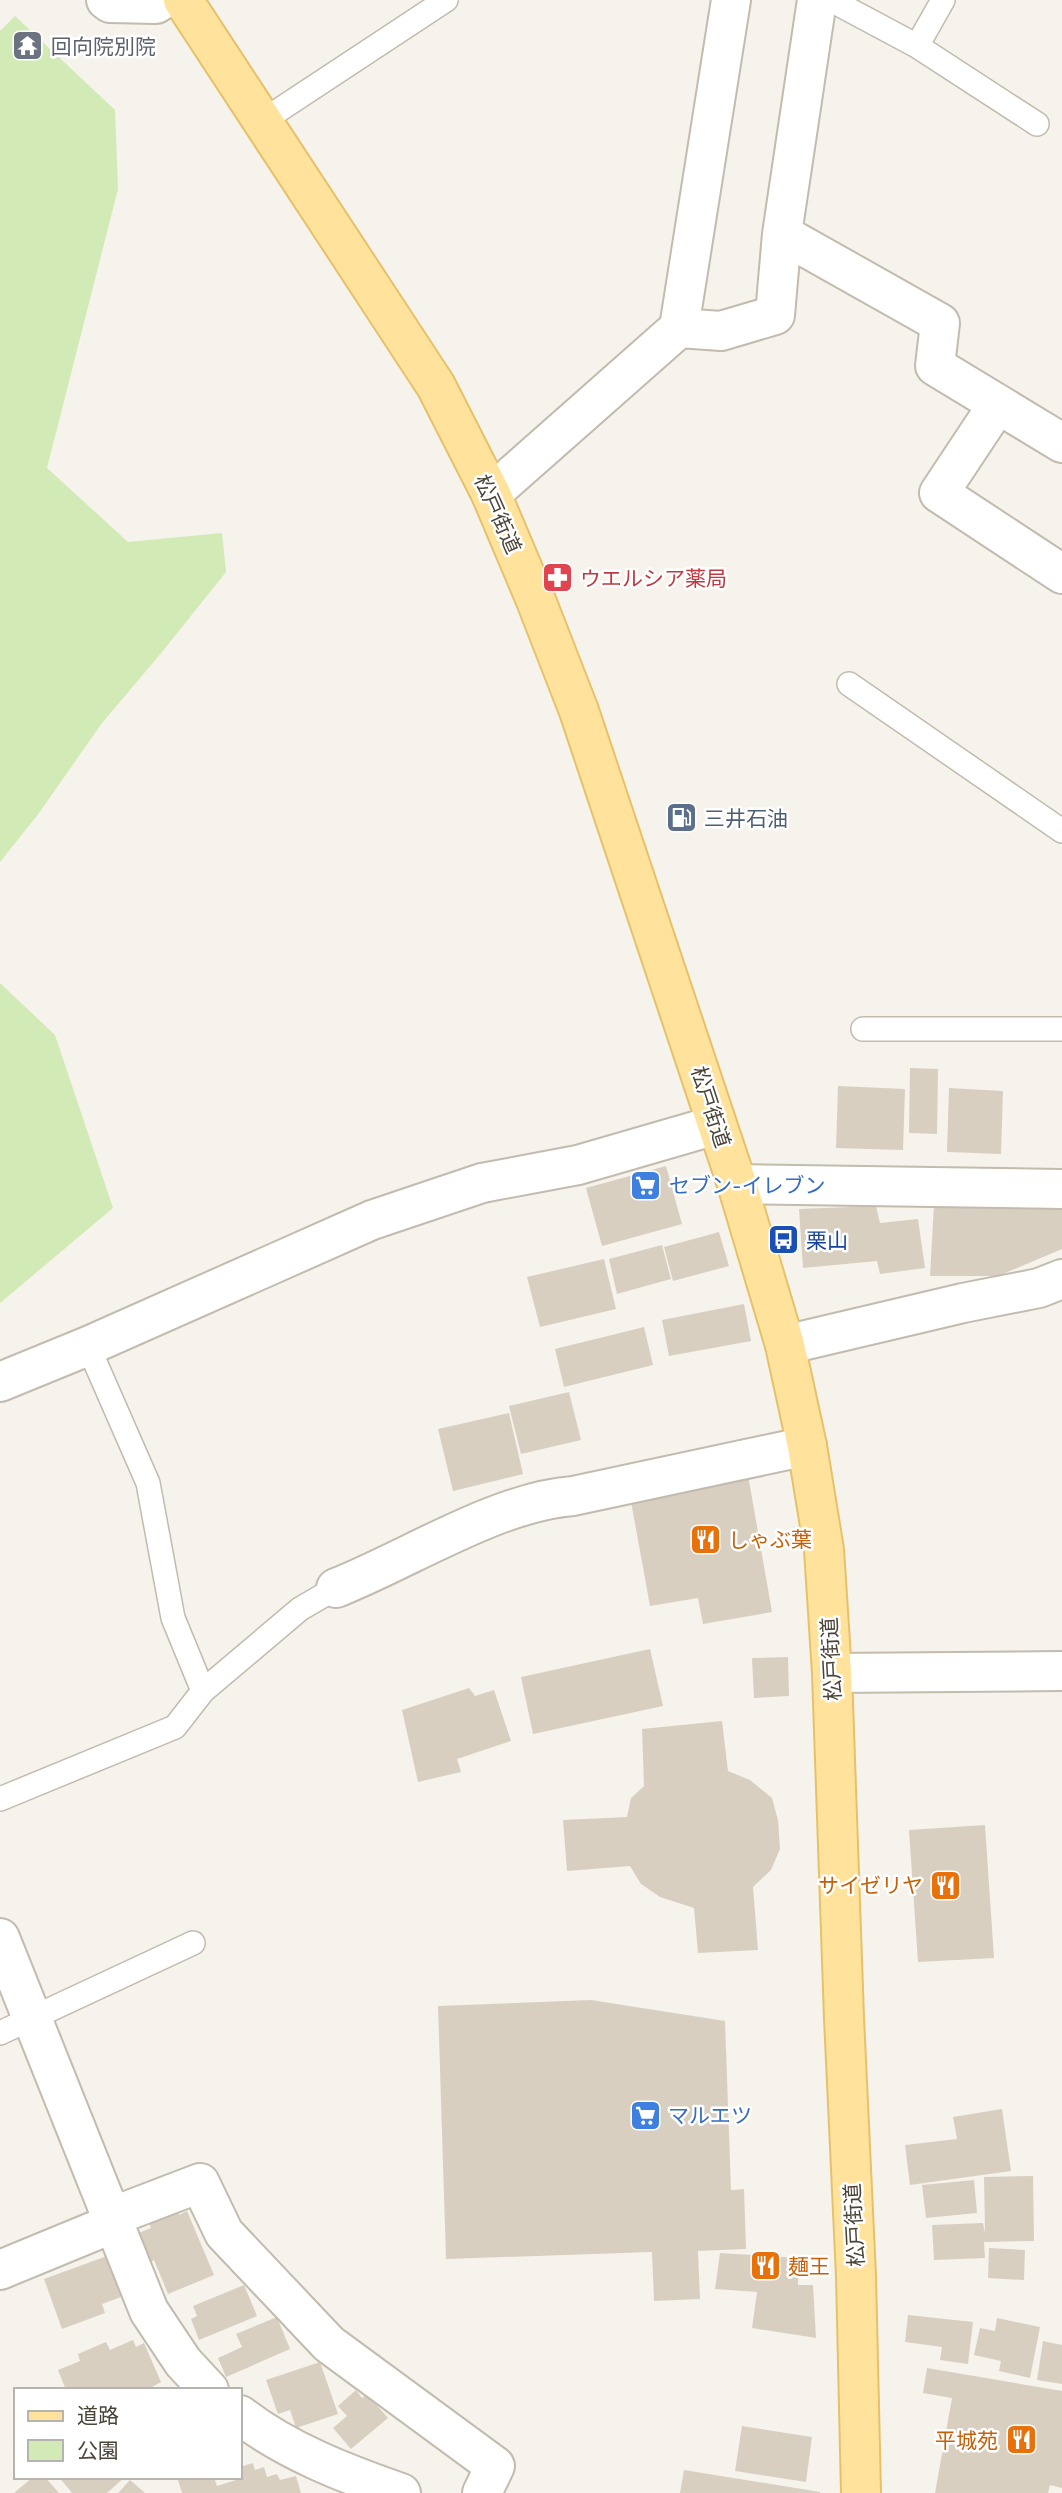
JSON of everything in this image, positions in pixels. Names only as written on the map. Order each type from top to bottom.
[{"type":"main road","name":"松戸街道","points":[[183,0],[436,386],[491,494],[579,711],[737,1184],[785,1345],[807,1446],[824,1550],[832,1673],[844,2032],[856,2276],[861,2493]]},
{"type":"street","points":[[106,0],[110,3],[156,4],[162,0]]},
{"type":"street","points":[[491,494],[679,328],[731,0]]},
{"type":"street","points":[[679,328],[721,331],[775,315],[782,234],[817,0]]},
{"type":"street","points":[[782,234],[940,323],[935,366],[1062,443]]},
{"type":"street","points":[[998,404],[939,493],[1062,574]]},
{"type":"street","points":[[0,1382],[88,1346],[372,1220],[482,1183],[578,1165],[716,1125]]},
{"type":"street","points":[[737,1184],[1062,1189]]},
{"type":"street","points":[[785,1345],[962,1303],[1039,1288],[1062,1279]]},
{"type":"street","points":[[337,1588],[378,1572],[489,1517],[557,1497],[573,1496],[807,1446]]},
{"type":"street","points":[[832,1673],[1062,1671]]},
{"type":"street","points":[[0,1938],[16,2026],[113,2220],[149,2311],[183,2361],[207,2388]]},
{"type":"street","points":[[0,2270],[200,2183],[224,2233],[329,2344],[495,2466],[482,2493]]},
{"type":"street","points":[[242,2417],[257,2428],[313,2457],[401,2493]]},
{"type":"lane","points":[[264,120],[446,0]]},
{"type":"lane","points":[[831,0],[917,46],[1037,124]]},
{"type":"lane","points":[[917,46],[943,0]]},
{"type":"lane","points":[[849,684],[1062,831]]},
{"type":"lane","points":[[863,1029],[1062,1029]]},
{"type":"lane","points":[[88,1346],[148,1483],[173,1618],[203,1691]]},
{"type":"lane","points":[[0,1799],[175,1727],[203,1691],[300,1609],[337,1588]]},
{"type":"lane","points":[[16,2026],[193,1943]]},
{"type":"green space","points":[[15,16],[115,110],[118,189],[47,468],[128,542],[222,533],[226,572],[102,723],[39,813],[0,862],[0,31]]},
{"type":"green space","points":[[0,983],[55,1035],[113,1208],[0,1303]]},
{"type":"building","points":[[910,1068],[938,1069],[937,1134],[909,1133]]},
{"type":"building","points":[[838,1086],[905,1089],[903,1150],[836,1148]]},
{"type":"building","points":[[949,1088],[1003,1091],[1001,1154],[947,1152]]},
{"type":"building","points":[[666,1166],[682,1224],[602,1246],[586,1188]]},
{"type":"building","points":[[934,1204],[1062,1207],[1062,1249],[998,1276],[930,1276]]},
{"type":"building","points":[[876,1206],[880,1223],[918,1219],[925,1268],[880,1274],[877,1261],[803,1268],[799,1209]]},
{"type":"building","points":[[719,1232],[729,1266],[673,1281],[664,1247]]},
{"type":"building","points":[[662,1245],[671,1279],[617,1294],[609,1259]]},
{"type":"building","points":[[604,1259],[616,1309],[540,1327],[527,1277]]},
{"type":"building","points":[[744,1304],[751,1341],[669,1356],[662,1320]]},
{"type":"building","points":[[644,1327],[653,1365],[564,1387],[555,1349]]},
{"type":"building","points":[[569,1392],[581,1440],[521,1454],[509,1406]]},
{"type":"building","points":[[509,1413],[523,1474],[453,1491],[438,1429]]},
{"type":"building","points":[[748,1475],[772,1612],[703,1624],[698,1598],[650,1606],[630,1496]]},
{"type":"building","points":[[650,1649],[663,1706],[533,1734],[521,1677]]},
{"type":"building","points":[[788,1657],[789,1696],[754,1698],[752,1658]]},
{"type":"building","points":[[469,1688],[475,1696],[494,1690],[511,1741],[457,1759],[461,1772],[418,1782],[402,1710]]},
{"type":"building","points":[[722,1721],[728,1771],[750,1780],[772,1798],[778,1820],[780,1849],[771,1870],[753,1887],[758,1950],[698,1953],[694,1908],[660,1897],[641,1884],[630,1866],[567,1871],[563,1820],[627,1817],[631,1798],[644,1786],[642,1729]]},
{"type":"building","points":[[985,1825],[994,1958],[918,1962],[909,1830]]},
{"type":"building","points":[[591,2000],[725,2021],[731,2190],[744,2189],[746,2249],[698,2251],[700,2299],[654,2301],[652,2252],[446,2259],[438,2006]]},
{"type":"building","points":[[1002,2109],[1011,2171],[910,2185],[905,2145],[957,2139],[953,2117]]},
{"type":"building","points":[[1033,2176],[1034,2241],[984,2242],[985,2258],[934,2260],[932,2225],[983,2223],[985,2233],[984,2177]]},
{"type":"building","points":[[974,2180],[977,2213],[926,2218],[922,2185]]},
{"type":"building","points":[[177,2208],[179,2215],[187,2211],[214,2275],[168,2294],[154,2260],[148,2263],[136,2234],[151,2228],[148,2220]]},
{"type":"building","points":[[989,2248],[1025,2250],[1024,2280],[988,2278]]},
{"type":"building","points":[[720,2253],[799,2258],[798,2285],[813,2285],[816,2338],[752,2328],[757,2292],[715,2289]]},
{"type":"building","points":[[107,2256],[121,2297],[102,2304],[105,2313],[62,2329],[44,2279]]},
{"type":"building","points":[[244,2285],[257,2316],[199,2340],[191,2319],[197,2316],[193,2306]]},
{"type":"building","points":[[908,2315],[973,2322],[968,2364],[940,2360],[942,2347],[905,2342]]},
{"type":"building","points":[[277,2317],[290,2349],[226,2377],[218,2358],[242,2347],[236,2334]]},
{"type":"building","points":[[997,2318],[1040,2327],[1030,2378],[999,2371],[1001,2361],[974,2355],[980,2328],[995,2331]]},
{"type":"building","points":[[133,2340],[136,2347],[144,2343],[161,2382],[150,2388],[65,2388],[58,2370],[80,2361],[78,2354],[106,2342],[110,2350]]},
{"type":"building","points":[[1043,2341],[1062,2345],[1062,2384],[1037,2380]]},
{"type":"building","points":[[320,2362],[338,2414],[296,2428],[290,2410],[278,2414],[266,2380]]},
{"type":"building","points":[[927,2368],[1062,2391],[1062,2488],[1050,2485],[1048,2493],[935,2493],[952,2398],[923,2393]]},
{"type":"building","points":[[356,2390],[362,2398],[367,2394],[388,2418],[351,2449],[333,2428],[347,2416],[338,2406]]},
{"type":"building","points":[[742,2426],[812,2437],[806,2482],[735,2471]]},
{"type":"building","points":[[253,2463],[255,2470],[264,2467],[267,2477],[277,2474],[280,2480],[296,2476],[301,2493],[182,2493],[178,2479],[215,2479],[217,2486],[242,2479],[242,2466]]},
{"type":"building","points":[[684,2470],[820,2492],[820,2493],[680,2493]]},
{"type":"building","points":[[31,2479],[47,2479],[59,2493],[14,2493]]},
{"type":"building","points":[[61,2479],[123,2479],[107,2493],[72,2493]]},
{"type":"building","points":[[130,2480],[145,2493],[118,2493]]},
{"type":"place","name":"回向院別院","points":[[28,46]]},
{"type":"place","name":"ウエルシア薬局","points":[[557,578]]},
{"type":"place","name":"三井石油","points":[[681,818]]},
{"type":"place","name":"セブン-イレブン","points":[[646,1185]]},
{"type":"place","name":"栗山","points":[[783,1240]]},
{"type":"place","name":"しゃぶ葉","points":[[705,1539]]},
{"type":"place","name":"サイゼリヤ","points":[[946,1885]]},
{"type":"place","name":"マルエツ","points":[[645,2115]]},
{"type":"place","name":"麺王","points":[[765,2266]]},
{"type":"place","name":"平城苑","points":[[1021,2440]]}]
